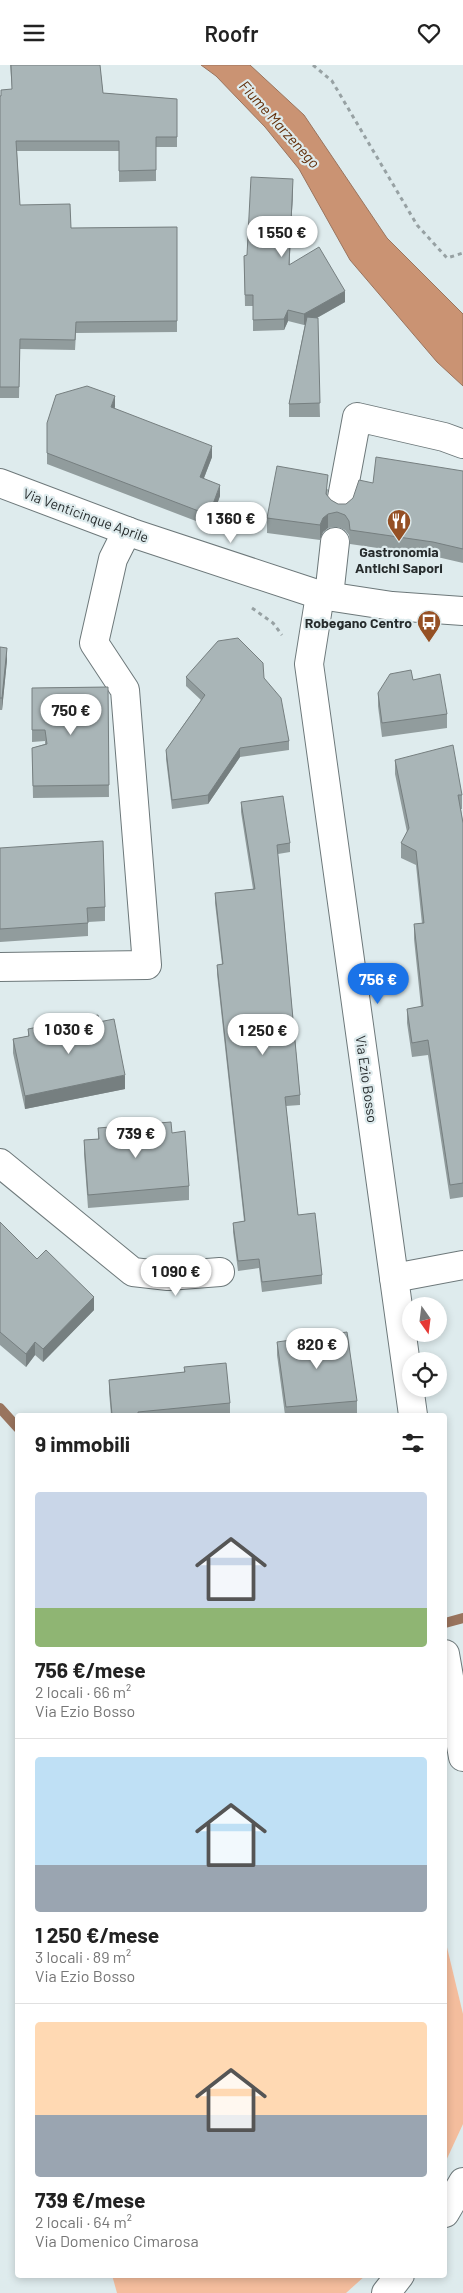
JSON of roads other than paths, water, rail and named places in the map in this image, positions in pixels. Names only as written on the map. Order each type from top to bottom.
[{"type":"street","points":[[341,503],[357,417],[444,437],[463,444]]},
{"type":"street","name":"Via Venticinque Aprile","points":[[0,483],[127,531],[325,596],[392,606],[463,611]]},
{"type":"street","points":[[0,967],[147,965],[125,690],[94,643],[112,559],[127,531]]},
{"type":"street","name":"Via Ezio Bosso","points":[[336,542],[309,664],[413,1413]]},
{"type":"street","points":[[0,1163],[133,1272],[168,1276],[220,1272]]},
{"type":"street","points":[[394,1278],[463,1265]]},
{"type":"street","points":[[447,1668],[463,1757]]},
{"type":"street","points":[[447,2210],[463,2182]]},
{"type":"street","points":[[386,2293],[398,2278]]},
{"type":"water","name":"Fiume Marzenego","points":[[201,65],[250,65],[304,115],[387,238],[463,314],[463,386],[437,362],[350,260],[299,169],[265,127],[216,76]]},
{"type":"waterway","points":[[0,1408],[15,1425]]},
{"type":"waterway","points":[[447,1622],[463,1618]]},
{"type":"place","name":"Gastronomia Antichi Sapori","points":[[399,542]]},
{"type":"place","name":"Robegano Centro","points":[[429,643]]}]
